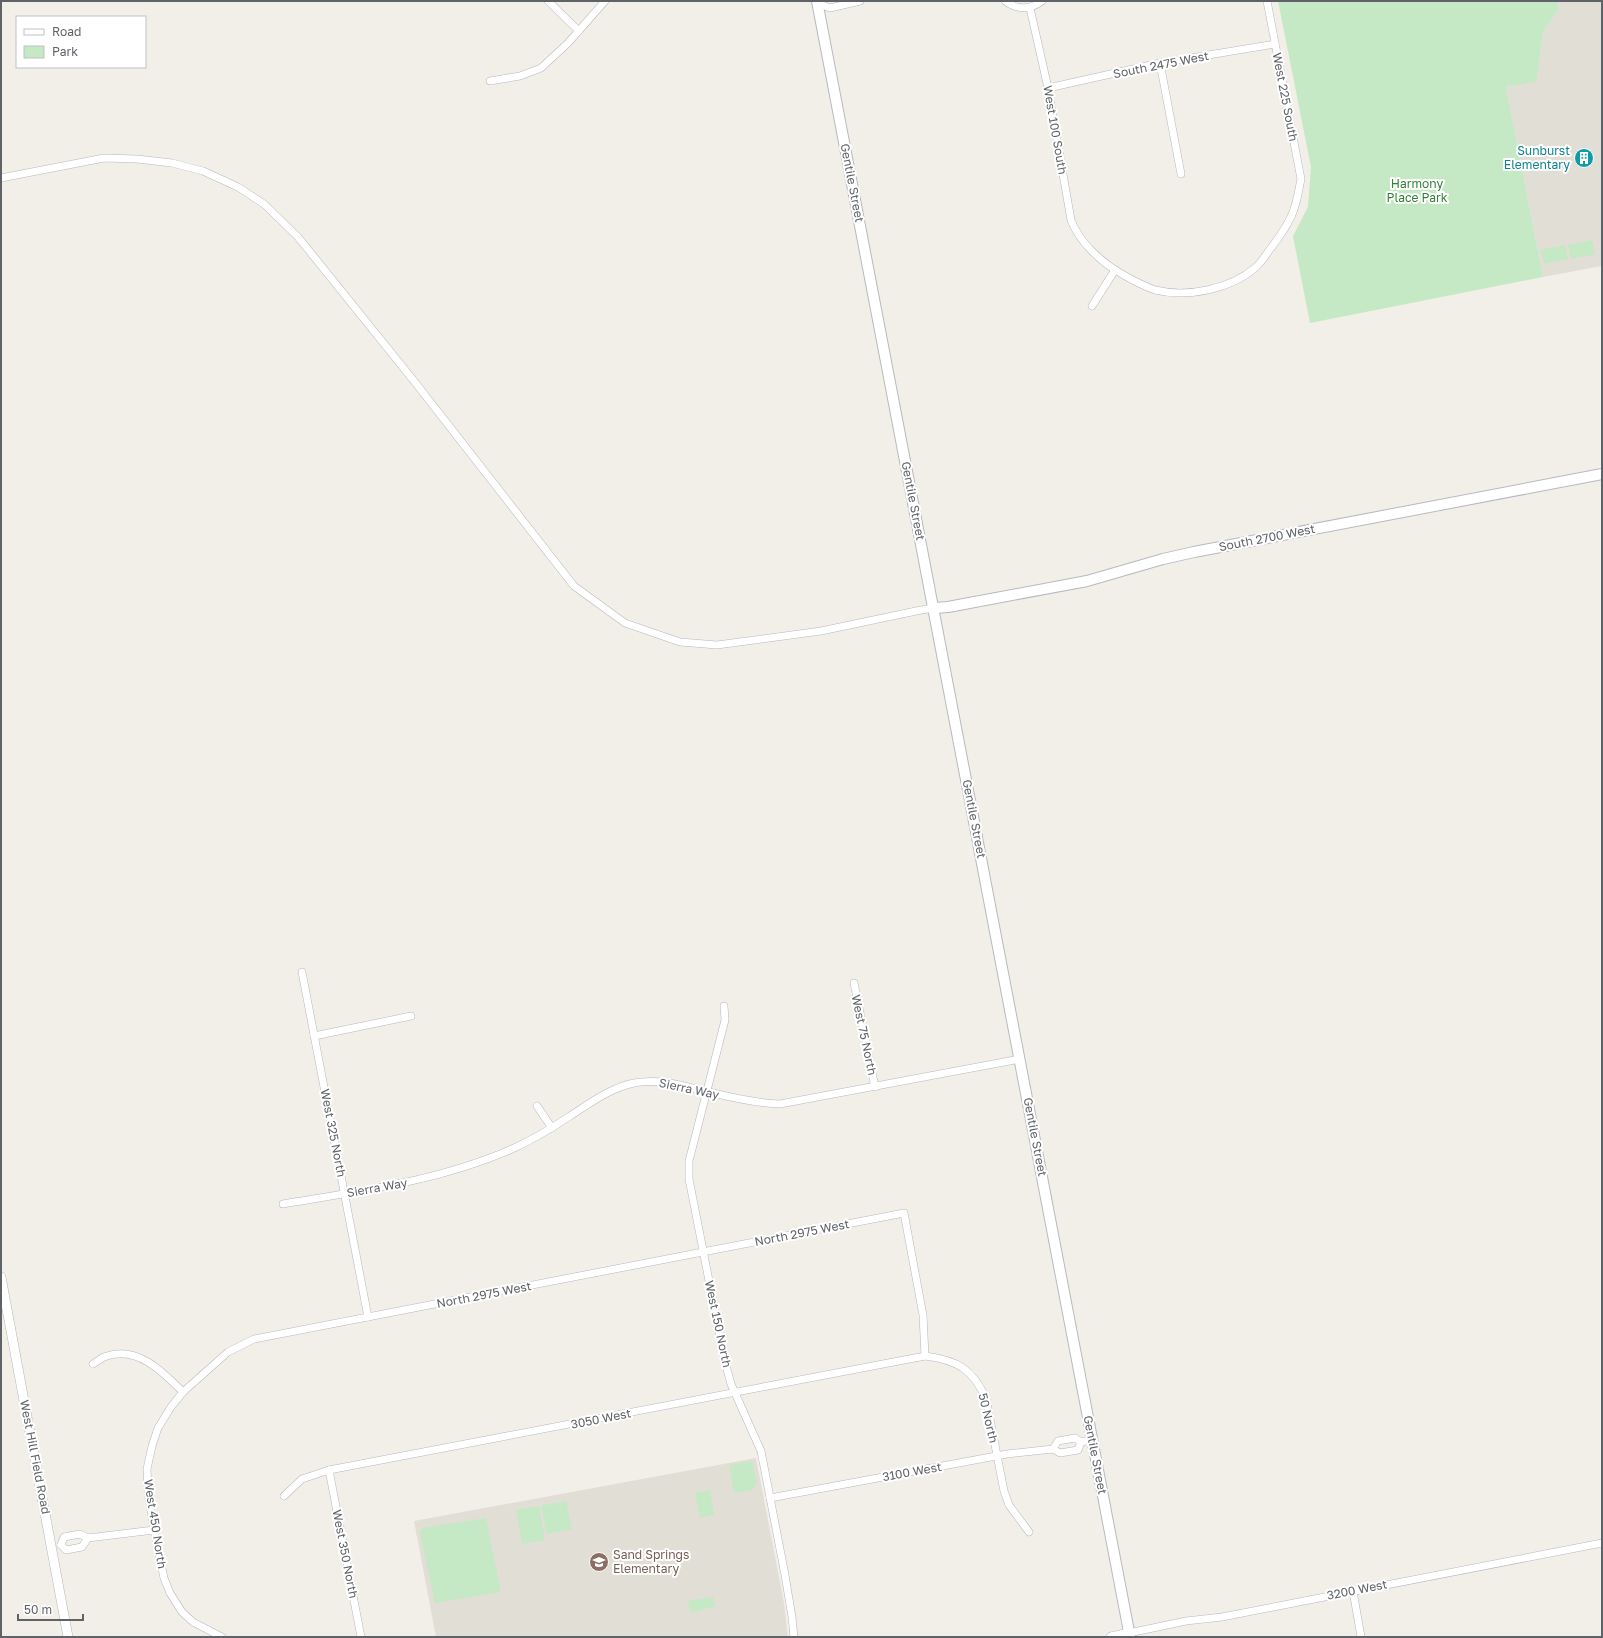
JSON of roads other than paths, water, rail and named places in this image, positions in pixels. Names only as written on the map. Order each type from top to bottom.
[{"type":"main road","name":"Gentile Street","points":[[818,2],[1130,1635]]},
{"type":"main road","name":"South 2700 West","points":[[934,608],[948,607],[1087,581],[1194,552],[1602,474]]},
{"type":"street","points":[[548,1],[579,31]]},
{"type":"street","points":[[490,81],[520,76],[540,68],[579,31],[605,1]]},
{"type":"street","points":[[818,2],[830,8],[860,1]]},
{"type":"street","points":[[1005,1],[1012,6],[1021,8],[1030,8],[1042,1]]},
{"type":"street","name":"West 225 South","points":[[1115,270],[1133,280],[1165,292],[1178,293],[1212,289],[1236,281],[1257,266],[1275,243],[1290,219],[1298,193],[1300,174],[1267,1]]},
{"type":"street","name":"West 100 South","points":[[1030,8],[1048,88],[1070,220],[1074,228],[1098,257],[1115,270]]},
{"type":"street","name":"South 2475 West","points":[[1048,88],[1160,63],[1275,44]]},
{"type":"street","points":[[1160,63],[1181,174]]},
{"type":"street","points":[[1,178],[104,158],[137,159],[172,163],[203,171],[238,187],[264,204],[298,236],[414,381],[574,586],[625,623],[680,642],[717,645],[821,631],[934,608]]},
{"type":"street","points":[[1092,306],[1115,270]]},
{"type":"street","name":"West 325 North","points":[[302,972],[368,1317]]},
{"type":"street","name":"West 75 North","points":[[854,982],[875,1087]]},
{"type":"street","name":"West 150 North","points":[[724,1006],[725,1020],[689,1161],[688,1171],[725,1362],[731,1384],[761,1451],[792,1617],[794,1637]]},
{"type":"street","points":[[314,1036],[411,1016]]},
{"type":"street","name":"Sierra Way","points":[[283,1204],[408,1182],[449,1172],[484,1161],[514,1148],[552,1128],[603,1095],[634,1084],[651,1081],[674,1083],[748,1101],[780,1104],[1020,1058]]},
{"type":"street","points":[[537,1106],[552,1128]]},
{"type":"street","name":"North 2975 West","points":[[183,1392],[228,1352],[254,1339],[904,1213],[923,1315],[925,1356]]},
{"type":"street","name":"West Hill Field Road","points":[[1,1277],[68,1637]]},
{"type":"street","points":[[93,1364],[107,1356],[122,1354],[139,1357],[157,1367],[183,1392]]},
{"type":"street","name":"3050 West","points":[[284,1496],[302,1479],[329,1470],[925,1356]]},
{"type":"street","name":"50 North","points":[[925,1356],[943,1358],[954,1363],[966,1370],[980,1386],[986,1400],[1004,1491],[1009,1505],[1029,1532]]},
{"type":"street","name":"West 450 North","points":[[183,1392],[171,1407],[158,1428],[147,1469],[148,1492],[154,1530],[164,1578],[170,1593],[182,1612],[193,1622],[222,1637]]},
{"type":"street","name":"3100 West","points":[[1053,1449],[1058,1441],[1075,1438],[1081,1442],[1092,1440]]},
{"type":"street","name":"3100 West","points":[[770,1498],[997,1456],[1053,1449],[1060,1453],[1078,1450],[1081,1442]]},
{"type":"street","name":"West 350 North","points":[[329,1470],[358,1637]]},
{"type":"street","points":[[61,1545],[64,1537],[80,1534],[88,1538],[154,1530]]},
{"type":"street","points":[[61,1545],[66,1550],[82,1547],[88,1538]]},
{"type":"street","name":"3200 West","points":[[1111,1637],[1130,1635],[1186,1621],[1222,1617],[1602,1543]]},
{"type":"street","points":[[52,1547],[61,1545]]},
{"type":"street","points":[[1353,1591],[1361,1637]]},
{"type":"place","name":"Sunburst Elementary","points":[[1584,158]]},
{"type":"place","name":"Sand Springs Elementary","points":[[599,1562]]},
{"type":"park label","name":"Harmony Place Park","points":[[1417,191]]}]
